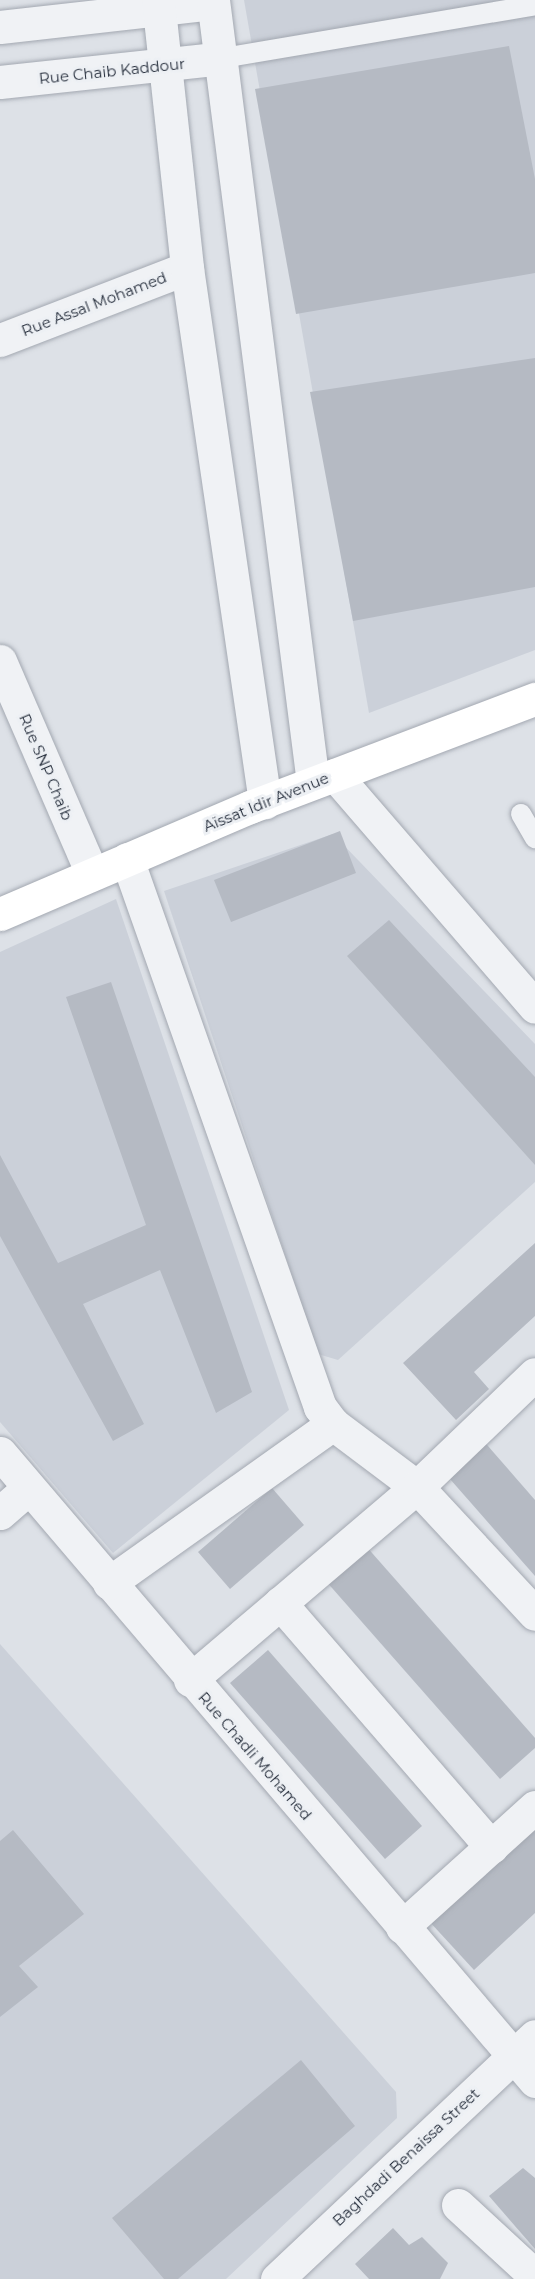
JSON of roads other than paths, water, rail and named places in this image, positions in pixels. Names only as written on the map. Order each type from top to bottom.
[{"type":"main road","name":"Aïssat Idir Avenue","points":[[0,914],[265,802],[535,699]]},
{"type":"street","points":[[0,27],[159,5],[218,1],[223,58],[324,779],[535,1007]]},
{"type":"street","points":[[159,5],[187,268],[265,802]]},
{"type":"street","name":"Rue Chaib Kaddour","points":[[0,82],[166,66],[223,58]]},
{"type":"street","name":"Rue Assal Mohamed","points":[[0,340],[187,268]]},
{"type":"street","name":"Rue SNP Chaib","points":[[0,661],[92,874]]},
{"type":"street","points":[[127,860],[306,1379],[333,1424],[417,1487],[535,1614]]},
{"type":"street","points":[[190,1680],[530,1388]]},
{"type":"street","points":[[109,1583],[333,1424]]},
{"type":"street","name":"Rue Chadli Mohamed","points":[[0,1454],[402,1927],[524,2046],[535,2081]]},
{"type":"street","points":[[0,1513],[29,1488]]},
{"type":"street","points":[[280,1603],[491,1847]]},
{"type":"street","points":[[402,1927],[535,1807]]},
{"type":"street","name":"Baghdadi Benaissa Street","points":[[277,2279],[524,2046]]},
{"type":"street","points":[[458,2205],[535,2276]]},
{"type":"lane","points":[[223,58],[535,5]]},
{"type":"lane","points":[[521,814],[535,838]]}]
